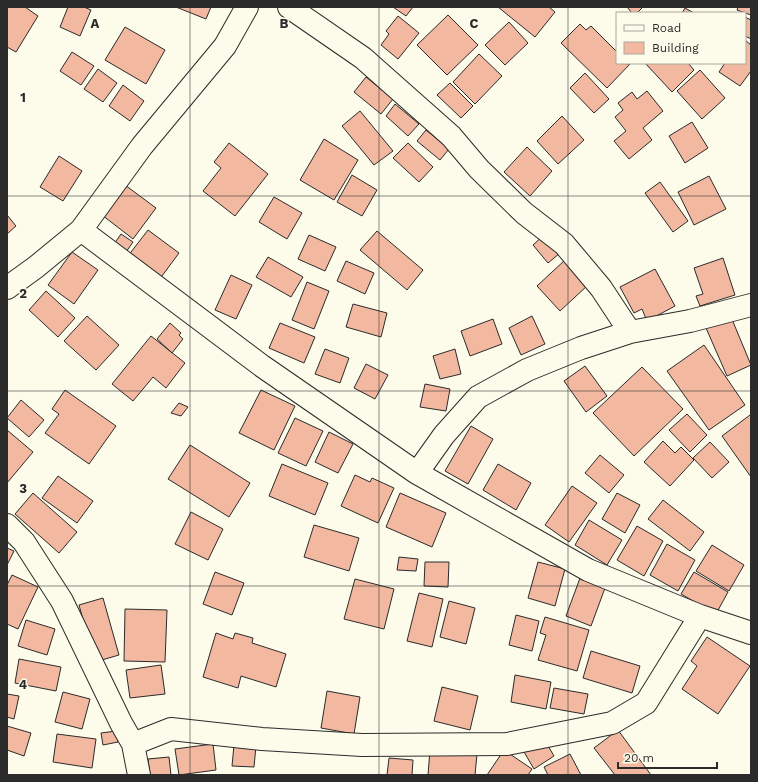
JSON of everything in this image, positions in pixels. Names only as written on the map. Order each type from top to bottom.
[{"type":"street","points":[[7,288],[81,230],[142,146],[224,46],[247,7]]},
{"type":"street","points":[[289,7],[363,58],[451,136],[479,170],[524,213],[564,244],[601,288],[630,332]]},
{"type":"street","points":[[81,230],[262,366],[417,473],[588,570],[700,616],[751,633]]},
{"type":"street","points":[[417,473],[444,435],[478,398],[527,370],[581,348],[630,332],[690,321],[751,304]]},
{"type":"street","points":[[7,525],[24,542],[62,601],[121,723],[133,744],[139,775]]},
{"type":"street","points":[[133,744],[171,729],[262,739],[362,745],[507,744],[612,723],[646,703],[700,616]]},
{"type":"building","points":[[7,7],[25,7],[38,16],[16,52],[7,47]]},
{"type":"building","points":[[68,7],[84,7],[91,10],[80,36],[60,27]]},
{"type":"building","points":[[176,7],[211,7],[206,19]]},
{"type":"building","points":[[393,7],[413,7],[406,16]]},
{"type":"building","points":[[498,7],[549,7],[555,12],[535,37]]},
{"type":"building","points":[[627,7],[643,7],[638,12],[631,12]]},
{"type":"building","points":[[738,7],[751,7],[751,15],[746,12],[737,10]]},
{"type":"building","points":[[685,8],[692,12],[683,12]]},
{"type":"building","points":[[448,15],[478,45],[447,75],[417,45]]},
{"type":"building","points":[[398,16],[419,33],[398,59],[381,45],[389,34],[386,31]]},
{"type":"building","points":[[746,18],[751,20],[751,39],[746,36]]},
{"type":"building","points":[[509,22],[528,43],[505,65],[485,45]]},
{"type":"building","points":[[580,24],[586,30],[591,26],[616,51],[616,64],[630,64],[607,88],[561,43]]},
{"type":"building","points":[[125,27],[165,50],[146,84],[105,60]]},
{"type":"building","points":[[746,41],[751,45],[751,71],[740,86],[719,72],[724,64],[746,64]]},
{"type":"building","points":[[72,52],[94,66],[81,85],[60,71]]},
{"type":"building","points":[[479,54],[502,76],[475,104],[453,82]]},
{"type":"building","points":[[646,64],[689,64],[694,70],[672,92]]},
{"type":"building","points":[[98,69],[117,83],[103,102],[84,89]]},
{"type":"building","points":[[700,70],[725,98],[702,119],[677,91]]},
{"type":"building","points":[[585,73],[609,99],[594,113],[570,88]]},
{"type":"building","points":[[366,77],[393,99],[381,114],[354,92]]},
{"type":"building","points":[[450,83],[473,106],[461,118],[437,95]]},
{"type":"building","points":[[123,85],[144,101],[130,121],[109,106]]},
{"type":"building","points":[[647,91],[663,111],[643,128],[652,140],[629,159],[614,141],[626,131],[615,117],[623,110],[618,103],[632,92],[637,99]]},
{"type":"building","points":[[395,104],[419,124],[408,136],[386,116]]},
{"type":"building","points":[[360,111],[393,151],[374,165],[342,126]]},
{"type":"building","points":[[562,116],[584,140],[558,164],[537,141]]},
{"type":"building","points":[[692,122],[708,148],[685,163],[669,136]]},
{"type":"building","points":[[426,130],[449,149],[440,160],[417,141]]},
{"type":"building","points":[[324,139],[358,160],[334,200],[300,180]]},
{"type":"building","points":[[229,143],[268,174],[235,216],[203,191],[221,168],[214,162]]},
{"type":"building","points":[[408,143],[433,167],[419,182],[393,158]]},
{"type":"building","points":[[527,147],[552,171],[530,196],[504,172]]},
{"type":"building","points":[[59,156],[82,171],[63,201],[40,187]]},
{"type":"building","points":[[352,175],[377,190],[362,216],[337,202]]},
{"type":"building","points":[[709,176],[726,209],[694,225],[678,192]]},
{"type":"building","points":[[660,182],[688,221],[673,232],[645,193]]},
{"type":"building","points":[[125,185],[156,208],[133,239],[102,215]]},
{"type":"building","points":[[274,197],[302,213],[287,239],[259,222]]},
{"type":"building","points":[[7,215],[16,226],[7,234]]},
{"type":"building","points":[[148,230],[179,253],[159,280],[128,256]]},
{"type":"building","points":[[377,231],[423,270],[407,290],[360,250]]},
{"type":"building","points":[[121,234],[133,242],[126,252],[114,244]]},
{"type":"building","points":[[545,234],[560,253],[548,263],[533,245]]},
{"type":"building","points":[[309,235],[336,247],[325,271],[298,259]]},
{"type":"building","points":[[72,252],[98,270],[74,304],[48,285]]},
{"type":"building","points":[[268,257],[303,277],[291,297],[256,277]]},
{"type":"building","points":[[723,258],[735,295],[700,306],[696,296],[703,294],[694,268]]},
{"type":"building","points":[[565,260],[588,285],[560,311],[537,286]]},
{"type":"building","points":[[346,261],[374,273],[365,294],[337,281]]},
{"type":"building","points":[[655,269],[675,306],[647,321],[642,309],[634,313],[620,287]]},
{"type":"building","points":[[231,275],[252,285],[236,319],[215,310]]},
{"type":"building","points":[[307,282],[329,291],[314,329],[292,320]]},
{"type":"building","points":[[46,291],[75,318],[58,337],[29,310]]},
{"type":"building","points":[[353,304],[387,313],[381,337],[346,327]]},
{"type":"building","points":[[87,316],[119,345],[96,370],[64,341]]},
{"type":"building","points":[[532,316],[545,344],[521,355],[509,328]]},
{"type":"building","points":[[731,317],[751,365],[727,376],[706,328]]},
{"type":"building","points":[[493,319],[502,344],[470,356],[461,331]]},
{"type":"building","points":[[170,323],[181,333],[179,335],[183,339],[172,353],[157,339]]},
{"type":"building","points":[[280,323],[315,337],[304,363],[269,348]]},
{"type":"building","points":[[151,336],[185,363],[166,388],[153,377],[133,401],[112,384]]},
{"type":"building","points":[[704,345],[745,405],[709,430],[667,371]]},
{"type":"building","points":[[325,349],[349,358],[340,383],[315,374]]},
{"type":"building","points":[[455,349],[461,374],[440,379],[433,356]]},
{"type":"building","points":[[366,364],[388,375],[375,399],[354,388]]},
{"type":"building","points":[[585,366],[607,396],[586,412],[564,381]]},
{"type":"building","points":[[642,367],[683,409],[634,456],[593,413]]},
{"type":"building","points":[[425,384],[450,389],[446,411],[420,407]]},
{"type":"building","points":[[65,390],[116,426],[89,464],[45,433],[59,414],[52,409]]},
{"type":"building","points":[[261,390],[295,406],[274,450],[239,433]]},
{"type":"building","points":[[21,400],[44,420],[29,437],[7,418]]},
{"type":"building","points":[[179,403],[188,407],[181,416],[171,413]]},
{"type":"building","points":[[687,414],[707,435],[690,452],[669,430]]},
{"type":"building","points":[[750,415],[751,416],[751,477],[722,436]]},
{"type":"building","points":[[295,418],[323,431],[306,466],[278,453]]},
{"type":"building","points":[[471,426],[493,439],[468,484],[445,471]]},
{"type":"building","points":[[7,430],[33,452],[7,483]]},
{"type":"building","points":[[329,432],[353,444],[338,473],[315,462]]},
{"type":"building","points":[[663,441],[675,453],[681,447],[694,460],[670,486],[644,462]]},
{"type":"building","points":[[710,442],[729,462],[712,478],[693,458]]},
{"type":"building","points":[[190,445],[250,483],[229,517],[168,479]]},
{"type":"building","points":[[600,455],[624,475],[609,493],[585,473]]},
{"type":"building","points":[[282,464],[328,483],[315,515],[269,496]]},
{"type":"building","points":[[498,464],[531,483],[516,510],[483,490]]},
{"type":"building","points":[[355,475],[370,482],[372,478],[394,488],[378,523],[341,506]]},
{"type":"building","points":[[58,476],[93,501],[77,523],[42,498]]},
{"type":"building","points":[[572,486],[597,503],[569,542],[545,525]]},
{"type":"building","points":[[33,493],[77,532],[59,553],[15,514]]},
{"type":"building","points":[[400,493],[446,513],[432,547],[386,527]]},
{"type":"building","points":[[617,493],[640,505],[625,533],[602,519]]},
{"type":"building","points":[[663,500],[704,532],[690,551],[648,519]]},
{"type":"building","points":[[191,512],[223,529],[208,560],[175,544]]},
{"type":"building","points":[[589,520],[622,540],[607,565],[575,545]]},
{"type":"building","points":[[314,525],[359,538],[349,571],[304,557]]},
{"type":"building","points":[[637,526],[663,541],[644,576],[617,560]]},
{"type":"building","points":[[667,544],[695,560],[678,591],[650,575]]},
{"type":"building","points":[[712,545],[744,565],[729,591],[696,571]]},
{"type":"building","points":[[7,548],[14,551],[7,565]]},
{"type":"building","points":[[399,557],[418,559],[416,571],[397,570]]},
{"type":"building","points":[[425,562],[449,562],[448,587],[424,586]]},
{"type":"building","points":[[538,562],[565,569],[555,606],[528,598]]},
{"type":"building","points":[[215,572],[244,583],[232,615],[203,604]]},
{"type":"building","points":[[694,572],[728,592],[716,614],[681,594]]},
{"type":"building","points":[[12,575],[38,587],[18,629],[7,624],[7,585]]},
{"type":"building","points":[[580,578],[605,588],[591,626],[566,616]]},
{"type":"building","points":[[355,579],[394,589],[384,629],[344,619]]},
{"type":"building","points":[[419,593],[443,599],[432,647],[407,641]]},
{"type":"building","points":[[103,598],[119,655],[95,662],[79,605]]},
{"type":"building","points":[[449,601],[475,608],[466,644],[440,637]]},
{"type":"building","points":[[125,609],[167,610],[165,662],[124,661]]},
{"type":"building","points":[[516,615],[539,621],[532,651],[509,645]]},
{"type":"building","points":[[545,617],[589,630],[577,671],[538,660],[546,635],[540,633]]},
{"type":"building","points":[[26,620],[55,629],[47,655],[18,646]]},
{"type":"building","points":[[216,633],[233,639],[235,633],[253,638],[252,643],[286,654],[276,687],[241,676],[238,688],[203,677]]},
{"type":"building","points":[[707,637],[750,666],[718,714],[682,689],[697,666],[691,661]]},
{"type":"building","points":[[591,651],[640,666],[632,693],[583,678]]},
{"type":"building","points":[[19,659],[61,667],[56,691],[15,683]]},
{"type":"building","points":[[161,665],[165,694],[130,698],[126,670]]},
{"type":"building","points":[[515,675],[551,682],[546,709],[511,702]]},
{"type":"building","points":[[442,687],[478,696],[470,730],[434,721]]},
{"type":"building","points":[[554,688],[588,694],[584,714],[550,708]]},
{"type":"building","points":[[327,691],[360,697],[354,734],[321,728]]},
{"type":"building","points":[[63,692],[90,699],[82,729],[55,722]]},
{"type":"building","points":[[7,694],[19,696],[14,719],[7,717]]},
{"type":"building","points":[[7,726],[31,733],[24,756],[7,750]]},
{"type":"building","points":[[618,730],[651,775],[615,775],[594,748]]},
{"type":"building","points":[[116,731],[118,742],[103,745],[101,733]]},
{"type":"building","points":[[57,734],[96,739],[92,768],[53,762]]},
{"type":"building","points":[[544,739],[554,756],[534,769],[524,752]]},
{"type":"building","points":[[213,744],[216,770],[179,775],[175,749]]},
{"type":"building","points":[[234,745],[256,746],[254,767],[232,766]]},
{"type":"building","points":[[430,750],[477,754],[475,775],[428,775]]},
{"type":"building","points":[[504,750],[532,769],[528,775],[487,775]]},
{"type":"building","points":[[570,754],[581,775],[548,775],[544,767]]},
{"type":"building","points":[[169,757],[171,775],[150,775],[148,759]]},
{"type":"building","points":[[389,758],[413,760],[412,775],[387,775]]}]
